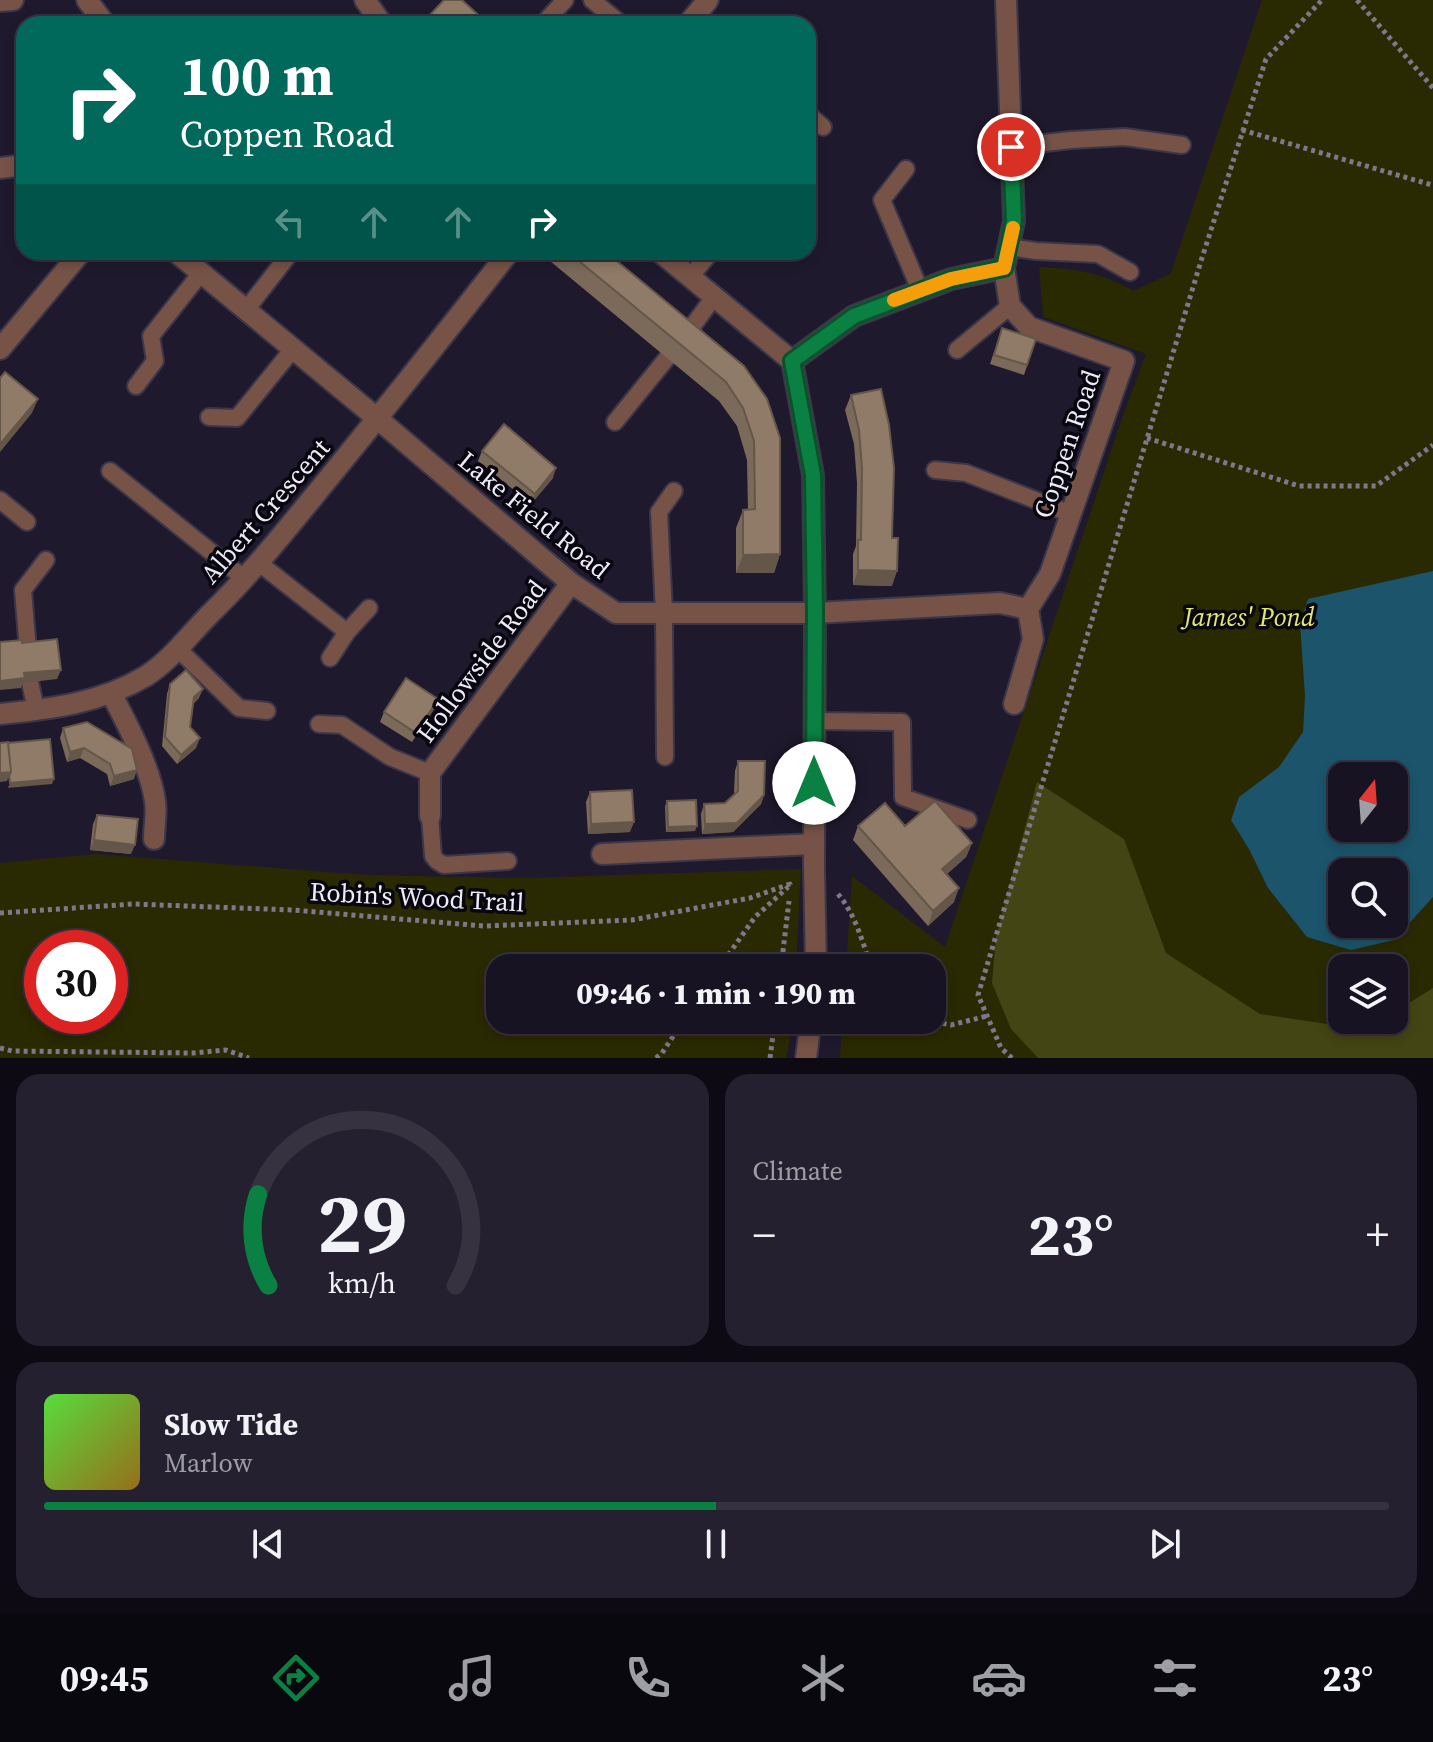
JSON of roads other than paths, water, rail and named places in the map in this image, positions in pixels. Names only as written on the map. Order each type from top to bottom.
[{"type":"street","points":[[0,1],[13,0]]},
{"type":"street","points":[[1006,0],[1014,221],[1004,268],[1010,306]]},
{"type":"street","points":[[0,349],[74,260]]},
{"type":"street","name":"Lake Field Road","points":[[186,260],[571,583],[616,613],[815,613]]},
{"type":"street","name":"Albert Crescent","points":[[0,714],[77,704],[111,693],[147,675],[178,649],[259,563],[378,419],[503,260]]},
{"type":"street","points":[[670,260],[792,361],[813,475],[816,954]]},
{"type":"street","points":[[792,361],[854,316],[951,279],[1004,268]]},
{"type":"street","name":"Coppen Road","points":[[1010,306],[1029,327],[1124,361],[1050,574],[1028,609]]},
{"type":"street","name":"Hollowside Road","points":[[430,816],[430,773],[571,583]]},
{"type":"street","points":[[815,613],[1000,603],[1028,609],[1033,639],[1014,704]]},
{"type":"street","points":[[111,693],[153,789],[156,804],[154,839]]},
{"type":"street","points":[[602,854],[814,844]]},
{"type":"street","points":[[806,1058],[809,1034]]},
{"type":"lane","points":[[550,16],[565,0]]},
{"type":"lane","points":[[592,0],[611,16]]},
{"type":"lane","points":[[816,121],[823,127]]},
{"type":"lane","points":[[1011,147],[1125,137],[1182,145]]},
{"type":"lane","points":[[906,169],[882,200],[920,290]]},
{"type":"lane","points":[[1009,247],[1098,254],[1130,272]]},
{"type":"lane","points":[[246,310],[285,260]]},
{"type":"lane","points":[[690,277],[704,260]]},
{"type":"lane","points":[[136,386],[155,361],[151,336],[201,273]]},
{"type":"lane","points":[[683,339],[714,297]]},
{"type":"lane","points":[[957,350],[1010,306]]},
{"type":"lane","points":[[209,417],[237,418],[293,349]]},
{"type":"lane","points":[[615,422],[667,358]]},
{"type":"lane","points":[[935,470],[966,473],[1071,514]]},
{"type":"lane","points":[[110,471],[245,579]]},
{"type":"lane","points":[[665,757],[664,613],[659,512],[674,491]]},
{"type":"lane","points":[[0,500],[27,522]]},
{"type":"lane","points":[[28,651],[23,590],[46,560]]},
{"type":"lane","points":[[259,563],[347,632]]},
{"type":"lane","points":[[330,658],[347,632],[369,608]]},
{"type":"lane","points":[[178,649],[239,708],[267,711]]},
{"type":"lane","points":[[30,682],[36,710]]},
{"type":"lane","points":[[815,721],[902,722],[903,797],[968,820]]},
{"type":"lane","points":[[319,724],[342,725],[390,757],[430,773]]},
{"type":"lane","points":[[430,816],[433,856],[437,861],[444,865],[508,861]]},
{"type":"water","name":"James' Pond","points":[[1433,571],[1433,897],[1408,925],[1408,858],[1328,858],[1328,938],[1396,938],[1351,950],[1307,937],[1268,888],[1231,820],[1239,797],[1279,767],[1303,732],[1305,696],[1300,623],[1308,599]]}]
